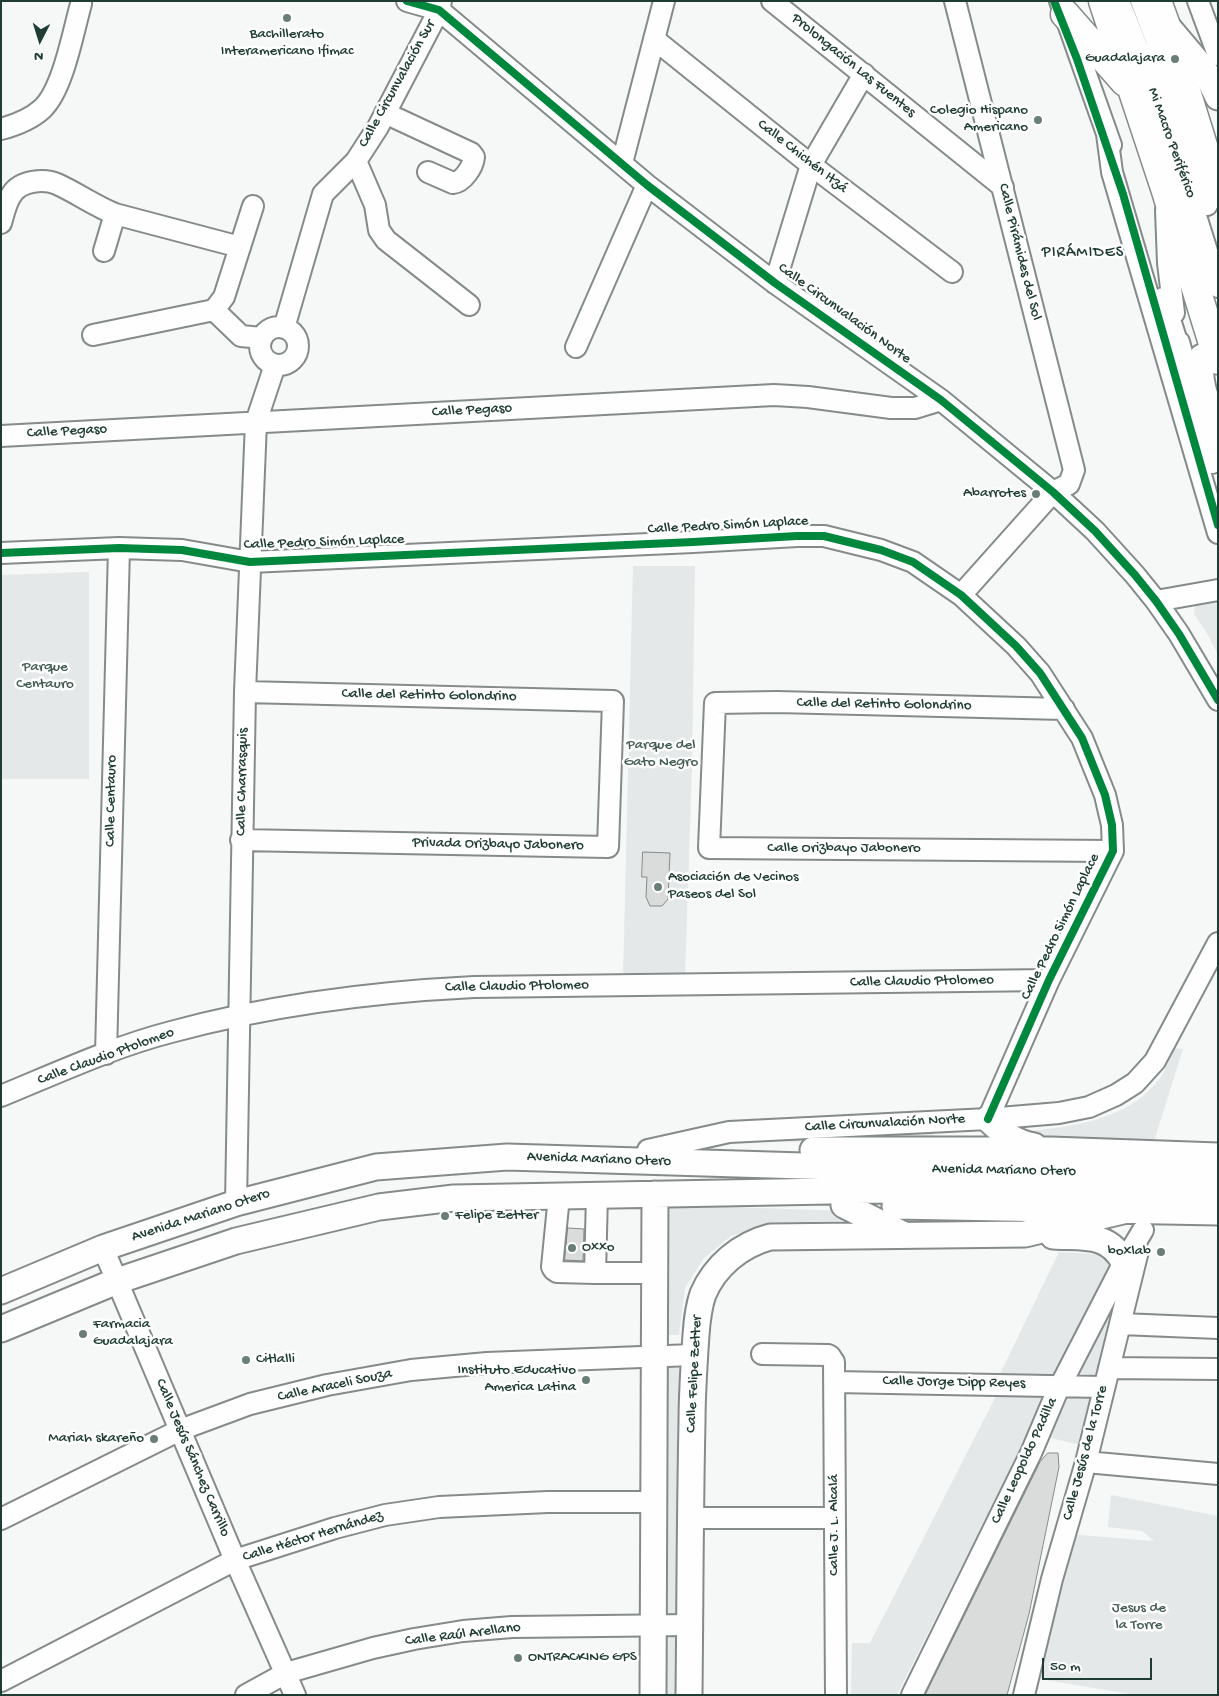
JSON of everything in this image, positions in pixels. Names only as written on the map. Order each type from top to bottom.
[{"type":"highway","points":[[1103,1],[1166,191],[1200,357]]},
{"type":"highway","points":[[1062,8],[1133,91]]},
{"type":"highway","points":[[1161,12],[1218,194]]},
{"type":"main road","points":[[1161,12],[1205,71],[1218,97]]},
{"type":"main road","points":[[1200,357],[1200,379],[1218,432]]},
{"type":"main road","points":[[988,1119],[1007,1136],[1024,1144],[1051,1150]]},
{"type":"main road","points":[[601,1159],[648,1150],[1051,1150],[1218,1156]]},
{"type":"main road","name":"Avenida Mariano Otero","points":[[1,1291],[103,1248],[236,1203],[376,1167],[507,1157],[601,1159],[936,1179],[1218,1192]]},
{"type":"main road","name":"Avenida Mariano Otero","points":[[1,1329],[117,1281],[236,1241],[378,1207],[454,1198],[710,1194],[936,1179],[1218,1173]]},
{"type":"main road","points":[[653,1695],[655,1194]]},
{"type":"main road","points":[[710,1194],[844,1204],[1139,1217],[1218,1212]]},
{"type":"main road","points":[[844,1204],[904,1235]]},
{"type":"main road","name":"Calle Felipe Zetter","points":[[690,1695],[689,1518],[693,1355],[696,1322],[704,1294],[718,1271],[735,1253],[745,1246],[770,1237],[1025,1234],[1139,1217]]},
{"type":"main road","points":[[1025,1234],[1104,1240],[1116,1248],[1124,1262]]},
{"type":"street","name":"Calle Circunvalación Norte","points":[[408,1],[440,6],[647,185],[775,283],[941,400],[1053,492],[1095,531],[1135,575],[1179,634],[1218,700]]},
{"type":"street","points":[[622,163],[664,1]]},
{"type":"street","name":"Prolongación Las Fuentes","points":[[772,1],[1003,187]]},
{"type":"street","name":"Mi Macro Periférico","points":[[1118,1],[1133,37],[1193,205],[1218,287]]},
{"type":"street","name":"Mi Macro Periférico","points":[[1141,1],[1156,40],[1218,243]]},
{"type":"street","points":[[1198,1],[1218,55]]},
{"type":"street","name":"Calle Pirámides del Sol","points":[[955,2],[1074,470],[1069,484],[1053,492],[961,595]]},
{"type":"street","points":[[1,129],[30,118],[44,108],[54,93],[81,4]]},
{"type":"street","name":"Calle Circunvalación Sur","points":[[284,328],[324,194],[356,161],[386,113],[440,6]]},
{"type":"street","points":[[1062,8],[1156,276],[1200,357]]},
{"type":"street","name":"Calle Chichén Itzá","points":[[654,39],[811,165],[952,272]]},
{"type":"street","points":[[775,283],[811,165],[864,74]]},
{"type":"street","points":[[386,113],[471,153],[474,157],[474,162],[462,180],[457,183],[428,172]]},
{"type":"street","points":[[1107,134],[1112,172],[1218,532]]},
{"type":"street","points":[[356,161],[374,205],[379,230],[386,240],[469,305]]},
{"type":"street","points":[[1,223],[12,194],[19,186],[45,181],[56,184],[115,214],[240,247]]},
{"type":"street","points":[[576,347],[647,185]]},
{"type":"street","points":[[1166,191],[1165,220],[1168,263],[1200,357],[1218,484]]},
{"type":"street","points":[[93,335],[214,310],[224,297],[254,206]]},
{"type":"street","points":[[104,251],[115,214]]},
{"type":"street","points":[[214,310],[241,336],[262,338]]},
{"type":"street","points":[[284,328],[295,335],[298,348],[293,359],[288,363],[275,365],[265,359],[262,354],[260,349],[262,338],[272,329],[284,328]]},
{"type":"street","name":"Calle Charrasquis","points":[[236,1203],[244,692],[256,422],[275,365]]},
{"type":"street","name":"Calle Pegaso","points":[[1,436],[774,395],[808,397],[891,408],[915,408],[941,400]]},
{"type":"street","name":"Calle Pedro Simón Laplace","points":[[1,553],[118,548],[182,550],[250,562],[824,536],[864,545],[913,562],[961,595],[1016,646],[1040,673],[1082,738],[1106,795],[1112,825],[1113,851],[1049,980],[988,1119]]},
{"type":"street","name":"Calle Centauro","points":[[106,1054],[118,548]]},
{"type":"street","points":[[1156,602],[1218,590]]},
{"type":"street","name":"Calle del Retinto Golondrino","points":[[244,692],[613,701]]},
{"type":"street","name":"Privada Orizbayo Jabonero","points":[[242,840],[608,847],[613,701]]},
{"type":"street","name":"Calle del Retinto Golondrino","points":[[715,713],[715,702],[1064,709]]},
{"type":"street","name":"Calle Orizbayo Jabonero","points":[[715,713],[709,848],[1113,851]]},
{"type":"street","name":"Calle Circunvalación Norte","points":[[648,1150],[729,1132],[988,1119],[1059,1113],[1089,1107],[1116,1095],[1135,1083],[1155,1061],[1218,943]]},
{"type":"street","name":"Calle Claudio Ptolomeo","points":[[1,1096],[106,1054],[170,1032],[239,1016],[310,1003],[384,993],[474,987],[1049,980]]},
{"type":"street","points":[[595,1273],[597,1195]]},
{"type":"street","points":[[559,1196],[552,1267],[554,1270],[558,1272],[655,1273]]},
{"type":"street","name":"Calle Leopoldo Padilla","points":[[912,1695],[1031,1453],[1060,1386],[1124,1262],[1139,1217]]},
{"type":"street","name":"Calle Jesús de la Torre","points":[[1024,1695],[1052,1579],[1086,1462],[1103,1387],[1121,1324],[1139,1217]]},
{"type":"street","name":"Calle Jesús Sánchez Carrillo","points":[[103,1248],[234,1560],[295,1695]]},
{"type":"street","points":[[1121,1324],[1218,1328]]},
{"type":"street","name":"Calle J. L. Alcalá","points":[[762,1354],[830,1356],[834,1362],[836,1695]]},
{"type":"street","name":"Calle Araceli Souza","points":[[1,1519],[180,1430],[250,1404],[327,1385],[411,1370],[487,1363],[654,1355],[693,1355]]},
{"type":"street","points":[[1109,1368],[1218,1369]]},
{"type":"street","name":"Calle Jorge Dipp Reyes","points":[[835,1382],[1103,1387]]},
{"type":"street","points":[[1086,1462],[1218,1474]]},
{"type":"street","name":"Calle Héctor Hernández","points":[[1,1681],[234,1560],[335,1528],[385,1515],[439,1507],[548,1502],[653,1502]]},
{"type":"street","points":[[689,1518],[835,1518]]},
{"type":"street","name":"Calle Raúl Arellano","points":[[246,1695],[286,1673],[389,1644],[462,1631],[522,1627],[690,1625]]},
{"type":"green space","name":"Parque del Gato Negro","points":[[633,566],[695,566],[692,768],[685,977],[623,979]]},
{"type":"green space","name":"Parque Centauro","points":[[89,572],[89,779],[1,779],[1,575]]},
{"type":"green space","points":[[1218,597],[1218,655],[1194,614],[1195,603]]},
{"type":"green space","points":[[1174,1048],[1183,1049],[1154,1141],[1048,1140],[1020,1132],[1076,1125],[1112,1114],[1128,1106],[1144,1095],[1157,1082],[1165,1070]]},
{"type":"green space","points":[[933,1129],[934,1136],[908,1141],[757,1142],[757,1138]]},
{"type":"green space","points":[[667,1205],[848,1211],[863,1220],[773,1223],[731,1236],[704,1258],[685,1288],[679,1335],[665,1335]]},
{"type":"green space","points":[[1059,1252],[1110,1255],[1114,1267],[1057,1374],[1000,1374]]},
{"type":"green space","points":[[1112,1298],[1116,1299],[1098,1375],[1074,1374]]},
{"type":"green space","points":[[665,1368],[680,1368],[680,1615],[664,1614]]},
{"type":"green space","points":[[999,1390],[1050,1390],[897,1695],[851,1695],[852,1643],[870,1643]]},
{"type":"green space","points":[[1066,1390],[1095,1391],[1080,1445],[1043,1436]]},
{"type":"green space","name":"Jesus de la Torre","points":[[1111,1495],[1218,1516],[1218,1695],[1136,1695],[1034,1678],[1068,1534],[1154,1541],[1142,1531],[1108,1527]]},
{"type":"green space","points":[[663,1631],[680,1631],[679,1695],[663,1695]]},
{"type":"building","name":"Asociación de Vecinos Paseos del Sol","points":[[643,852],[670,853],[668,899],[662,906],[650,906],[646,897],[647,877],[642,877]]},
{"type":"building","points":[[568,1228],[584,1229],[583,1261],[565,1260]]},
{"type":"building","points":[[1048,1453],[1058,1453],[1059,1467],[1029,1614],[1007,1695],[925,1695],[1040,1462]]},
{"type":"cycle path","points":[[407,1],[439,10],[647,185],[775,283],[941,400],[1053,492],[1095,531],[1156,601],[1179,634],[1218,700]]},
{"type":"cycle path","points":[[1054,1],[1077,59],[1123,194],[1218,525]]},
{"type":"cycle path","points":[[1,553],[119,548],[182,550],[250,562],[824,536],[881,550],[913,562],[961,595],[1016,646],[1040,673],[1082,738],[1105,795],[1112,825],[1113,851],[1049,980],[988,1119]]},
{"type":"place","name":"Bachillerato Interamericano Ifimac","points":[[287,18]]},
{"type":"place","name":"Guadalajara","points":[[1175,59]]},
{"type":"place","name":"Colegio Hispano Americano","points":[[1038,120]]},
{"type":"place","name":"Abarrotes","points":[[1036,494]]},
{"type":"place","name":"Asociación de Vecinos Paseos del Sol","points":[[658,887]]},
{"type":"place","name":"Felipe Zetter","points":[[445,1216]]},
{"type":"place","name":"Oxxo","points":[[572,1248]]},
{"type":"place","name":"boxlab","points":[[1161,1252]]},
{"type":"place","name":"Farmacia Guadalajara","points":[[83,1334]]},
{"type":"place","name":"Citlalli","points":[[246,1360]]},
{"type":"place","name":"Instituto Educativo America Latina","points":[[586,1380]]},
{"type":"place","name":"Mariah skareño","points":[[154,1439]]},
{"type":"place","name":"ONTRACKING GPS","points":[[518,1658]]},
{"type":"district","name":"PIRÁMIDES","points":[[1083,254]]}]
